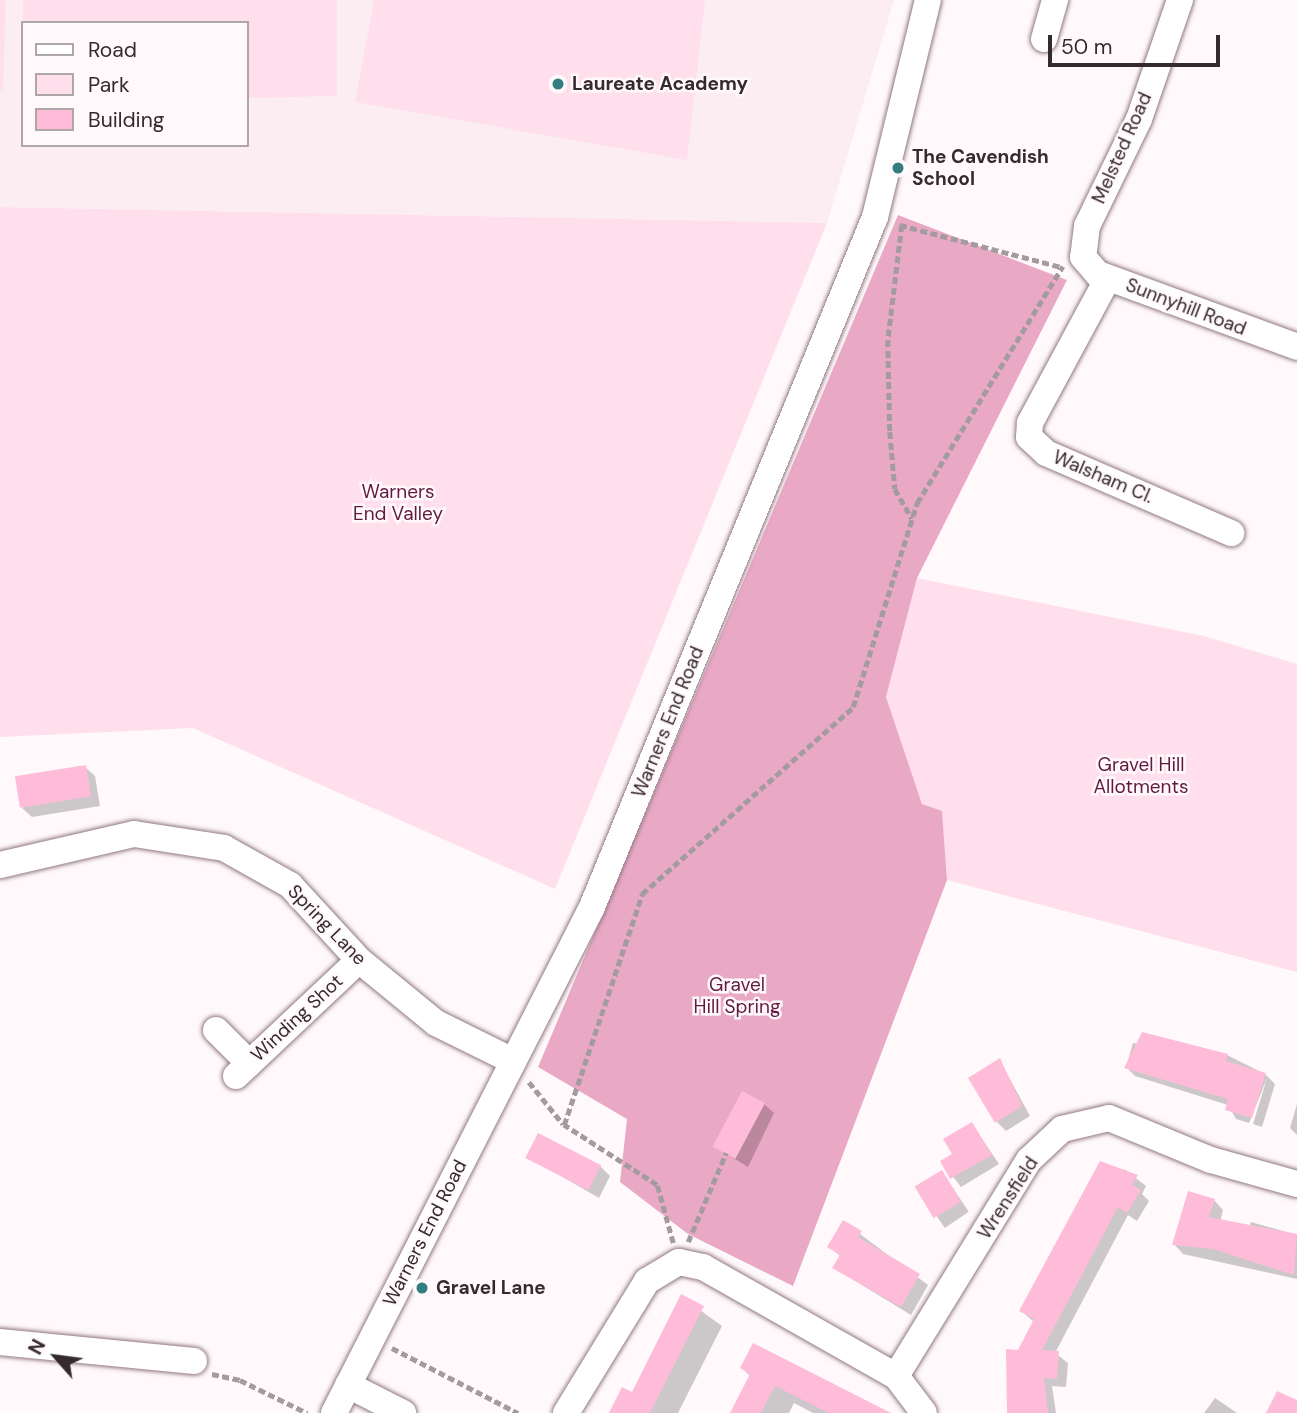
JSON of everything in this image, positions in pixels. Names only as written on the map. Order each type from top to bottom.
[{"type":"street","name":"Warners End Road","points":[[334,1413],[592,907],[876,217],[928,0]]},
{"type":"street","points":[[1044,38],[1055,0]]},
{"type":"street","name":"Melsted Road","points":[[1072,262],[1139,119],[1180,0]]},
{"type":"street","name":"Sunnyhill Road","points":[[1072,262],[1108,278],[1297,347]]},
{"type":"street","name":"Walsham Cl.","points":[[1108,278],[1030,423],[1029,437],[1046,453],[1231,533]]},
{"type":"street","name":"Spring Lane","points":[[0,865],[134,834],[223,848],[290,884],[359,960],[436,1023],[513,1061]]},
{"type":"street","name":"Winding Shot","points":[[216,1030],[242,1070],[359,960]]},
{"type":"street","name":"Wrensfield","points":[[897,1376],[1029,1160],[1062,1129],[1109,1118],[1211,1160],[1297,1184]]},
{"type":"street","points":[[566,1413],[647,1281],[679,1262],[703,1267],[897,1376],[924,1413]]},
{"type":"street","points":[[0,1342],[194,1361]]},
{"type":"street","points":[[348,1385],[402,1413]]},
{"type":"path","points":[[564,1125],[642,894],[853,707],[912,519],[1072,262],[876,217]]},
{"type":"path","points":[[902,225],[888,340],[890,432],[895,489],[912,519]]},
{"type":"path","points":[[513,1061],[564,1125],[657,1185],[679,1262]]},
{"type":"path","points":[[679,1262],[726,1153]]},
{"type":"path","points":[[373,1338],[518,1413]]},
{"type":"path","points":[[194,1361],[206,1373],[240,1380],[307,1413]]},
{"type":"shaded area","name":"Laureate Academy","points":[[0,0],[894,0],[827,223],[0,207]]},
{"type":"green space","points":[[0,0],[6,0],[3,92],[0,91]]},
{"type":"green space","points":[[23,0],[337,0],[337,96],[248,98],[248,21],[23,21]]},
{"type":"green space","points":[[374,0],[705,0],[687,160],[355,102]]},
{"type":"green space","name":"Warners End Valley","points":[[0,207],[827,223],[555,889],[193,728],[0,737]]},
{"type":"green space","name":"Gravel Hill Spring","points":[[898,215],[1067,280],[917,578],[886,697],[922,804],[942,811],[947,880],[793,1286],[688,1234],[620,1182],[627,1119],[538,1067]]},
{"type":"green space","name":"Gravel Hill Allotments","points":[[917,578],[1204,636],[1297,664],[1297,972],[947,880],[942,812],[922,804],[886,697]]},
{"type":"building","points":[[86,765],[91,797],[20,808],[15,776]]},
{"type":"building","points":[[1142,1032],[1228,1054],[1226,1061],[1266,1073],[1252,1118],[1225,1110],[1228,1099],[1124,1068]]},
{"type":"building","points":[[1000,1058],[1022,1106],[995,1123],[968,1078]]},
{"type":"building","points":[[742,1091],[765,1103],[735,1159],[712,1147]]},
{"type":"building","points":[[972,1122],[992,1155],[950,1179],[940,1161],[952,1154],[943,1139]]},
{"type":"building","points":[[538,1133],[601,1165],[589,1190],[525,1158]]},
{"type":"building","points":[[1100,1161],[1138,1175],[1132,1185],[1141,1190],[1127,1213],[1118,1207],[1042,1350],[1059,1351],[1057,1379],[1044,1378],[1048,1413],[1007,1413],[1006,1349],[1018,1350],[1034,1319],[1019,1311]]},
{"type":"building","points":[[942,1170],[961,1202],[934,1218],[915,1186]]},
{"type":"building","points":[[1188,1191],[1215,1199],[1209,1217],[1297,1234],[1294,1275],[1213,1249],[1172,1245]]},
{"type":"building","points":[[843,1220],[862,1231],[858,1237],[920,1274],[901,1307],[832,1268],[840,1255],[827,1247]]},
{"type":"building","points":[[681,1294],[704,1306],[650,1413],[609,1413],[622,1387],[632,1392]]},
{"type":"building","points":[[753,1343],[891,1413],[829,1413],[775,1386],[761,1413],[730,1413],[750,1374],[740,1368]]},
{"type":"building","points":[[1277,1391],[1297,1400],[1297,1413],[1266,1413]]},
{"type":"place","name":"Laureate Academy","points":[[558,84]]},
{"type":"place","name":"The Cavendish School","points":[[898,168]]},
{"type":"place","name":"Gravel Lane","points":[[422,1288]]}]
